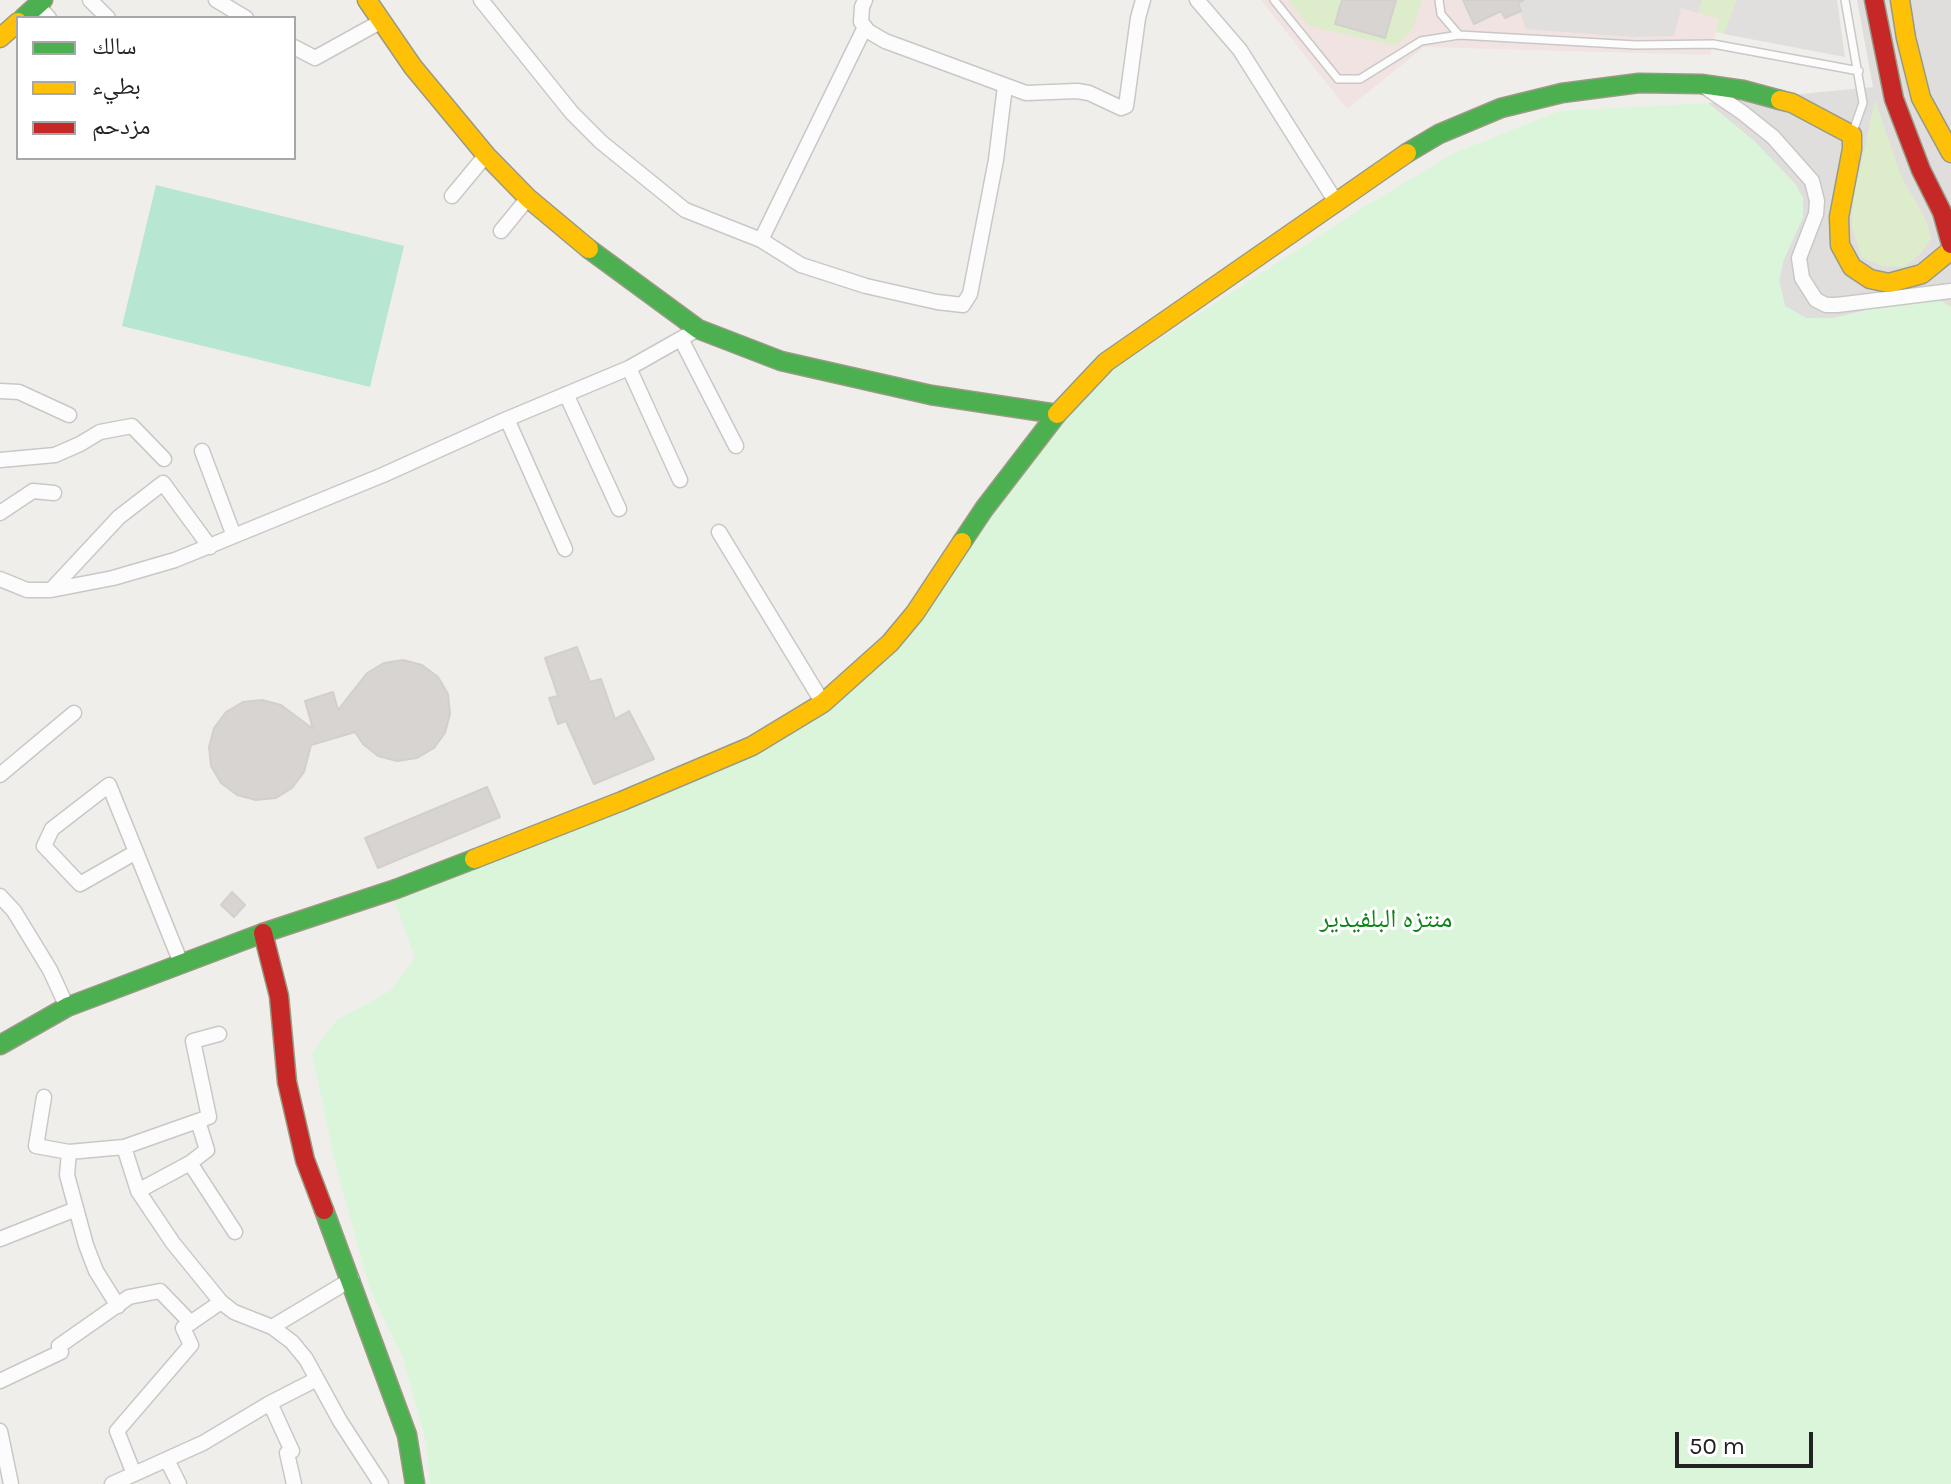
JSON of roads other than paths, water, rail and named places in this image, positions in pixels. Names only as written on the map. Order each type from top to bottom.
[{"type":"street","points":[[90,0],[106,16]]},
{"type":"street","points":[[216,0],[243,16]]},
{"type":"street","points":[[367,0],[413,67],[486,155],[528,198],[605,262],[698,329],[781,361],[839,376],[931,395],[1057,414]]},
{"type":"street","points":[[481,0],[572,113],[601,142],[685,210],[761,240],[801,265],[937,302],[963,305],[970,294],[993,174],[1005,86]]},
{"type":"street","points":[[865,0],[861,22],[885,41],[1026,93],[1089,93],[1121,108],[1126,106],[1143,0]]},
{"type":"street","points":[[1197,0],[1240,50],[1336,202]]},
{"type":"street","points":[[0,1045],[67,1007],[263,933],[396,889],[622,801],[752,746],[823,703],[890,643],[915,613],[968,530],[1057,414],[1106,362],[1387,165],[1439,134],[1501,108],[1562,93],[1639,83],[1701,84],[1743,90],[1792,103],[1852,135],[1839,217],[1840,245],[1852,267],[1870,279],[1889,283],[1922,274],[1951,247],[1942,212],[1931,193],[1894,99],[1874,0]]},
{"type":"street","points":[[1900,0],[1921,98],[1951,153]]},
{"type":"street","points":[[296,48],[315,58],[380,22]]},
{"type":"street","points":[[0,38],[16,24]]},
{"type":"street","points":[[761,240],[865,27]]},
{"type":"street","points":[[1701,84],[1773,137],[1812,181],[1817,201],[1816,214],[1799,258],[1802,278],[1816,300],[1826,305],[1837,305],[1951,291]]},
{"type":"street","points":[[452,196],[486,155]]},
{"type":"street","points":[[501,231],[528,198]]},
{"type":"street","points":[[1951,258],[1951,266]]},
{"type":"street","points":[[0,579],[27,590],[51,590],[113,578],[210,547],[629,368],[698,329]]},
{"type":"street","points":[[681,339],[736,446]]},
{"type":"street","points":[[629,368],[680,480]]},
{"type":"street","points":[[0,391],[19,392],[69,415]]},
{"type":"street","points":[[566,394],[619,509]]},
{"type":"street","points":[[507,419],[565,549]]},
{"type":"street","points":[[0,460],[55,455],[100,432],[132,426],[164,459]]},
{"type":"street","points":[[202,451],[234,536]]},
{"type":"street","points":[[51,590],[119,517],[163,483],[210,547]]},
{"type":"street","points":[[0,513],[33,491],[54,493]]},
{"type":"street","points":[[719,532],[823,703]]},
{"type":"street","points":[[0,775],[74,713]]},
{"type":"street","points":[[136,852],[80,884],[44,846],[52,829],[109,785],[181,963]]},
{"type":"street","points":[[0,896],[14,911],[50,970],[67,1007]]},
{"type":"street","points":[[263,933],[279,996],[287,1082],[302,1148],[407,1435],[415,1484]]},
{"type":"street","points":[[44,1097],[36,1146],[69,1152],[124,1147],[198,1121],[209,1117],[193,1041],[219,1034]]},
{"type":"street","points":[[138,1191],[190,1163],[207,1150],[198,1121]]},
{"type":"street","points":[[124,1147],[138,1191],[173,1243],[221,1302],[234,1312],[272,1327],[292,1342],[306,1359],[340,1421],[381,1484]]},
{"type":"street","points":[[69,1152],[67,1175],[76,1209],[96,1271],[118,1306]]},
{"type":"street","points":[[190,1163],[235,1232]]},
{"type":"street","points":[[0,1238],[76,1209]]},
{"type":"street","points":[[272,1327],[352,1279]]},
{"type":"street","points":[[0,1381],[61,1352],[59,1346],[129,1297],[160,1291],[191,1323]]},
{"type":"street","points":[[134,1474],[117,1431],[191,1345],[183,1328],[221,1302]]},
{"type":"street","points":[[112,1484],[167,1460],[317,1379]]},
{"type":"street","points":[[270,1403],[292,1451],[287,1453],[294,1484]]},
{"type":"street","points":[[0,1431],[11,1484]]},
{"type":"street","points":[[167,1460],[179,1484]]},
{"type":"lane","points":[[1274,0],[1338,79],[1360,79],[1421,41],[1459,35],[1636,45],[1713,44],[1859,71]]},
{"type":"lane","points":[[1439,0],[1441,14],[1459,35]]},
{"type":"lane","points":[[1845,0],[1863,103],[1852,135]]},
{"type":"park label","name":"منتزه البلفيدير","points":[[1386,920]]}]
